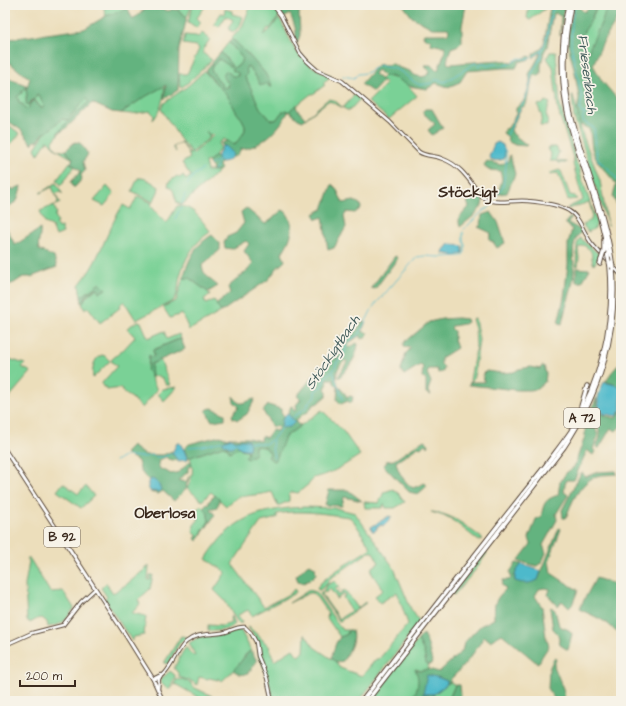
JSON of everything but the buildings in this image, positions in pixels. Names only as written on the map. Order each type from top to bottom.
[{"type":"highway","name":"A 72","points":[[488,541],[564,447],[587,408],[600,376],[610,340],[614,307],[611,267],[604,233],[575,140],[567,112],[564,94],[562,50],[564,24],[568,5]]},
{"type":"highway","name":"A 72","points":[[362,701],[418,632],[571,431],[592,389],[602,358],[611,307],[612,262],[607,232],[578,140],[567,94],[565,79],[565,47],[571,5]]},
{"type":"highway","points":[[601,262],[604,251],[604,233]]},
{"type":"highway","points":[[571,431],[583,403],[587,386]]},
{"type":"highway","name":"A 72","points":[[368,701],[418,632]]},
{"type":"main road","name":"B 92","points":[[5,450],[153,679],[163,701]]},
{"type":"street","points":[[273,5],[281,16],[300,53],[307,61],[317,70],[342,81],[390,122],[419,152],[425,156],[443,158],[460,169],[486,200],[498,202],[528,201],[570,211],[576,217],[592,245],[621,275]]},
{"type":"street","points":[[5,645],[32,633],[62,625],[81,602],[95,589]]},
{"type":"street","points":[[153,679],[156,680],[171,666],[182,646],[193,638],[200,635],[221,634],[238,627],[245,626],[256,642],[258,656],[267,678],[272,701]]},
{"type":"street","points":[[153,679],[163,674]]},
{"type":"street","points":[[158,690],[160,677]]},
{"type":"green space","points":[[103,5],[126,5],[128,8],[106,16]]},
{"type":"green space","points":[[179,5],[192,5],[187,17],[178,10]]},
{"type":"green space","points":[[193,5],[206,5],[197,18],[201,22],[197,28],[188,22]]},
{"type":"green space","points":[[251,5],[272,5],[280,15],[270,29],[268,28],[264,35],[271,29],[278,19],[280,19],[295,50],[311,66],[331,76],[323,83],[325,85],[296,105],[289,111],[290,112],[282,112],[276,120],[271,120],[260,108],[245,78],[246,67],[248,66],[256,77],[267,83],[269,87],[271,85],[268,82],[265,73],[236,42],[231,39],[243,26]]},
{"type":"green space","points":[[276,5],[315,5],[314,10],[299,11],[300,35],[297,44],[295,39],[296,30],[290,14],[284,18]]},
{"type":"green space","points":[[403,5],[466,5],[462,26],[462,42],[451,48],[447,63],[449,64],[499,60],[512,62],[530,56],[530,59],[519,62],[516,68],[467,71],[460,82],[448,87],[436,83],[427,89],[409,86],[393,77],[384,76],[377,70],[374,74],[383,81],[373,92],[361,84],[378,64],[388,65],[391,63],[410,71],[412,74],[422,77],[426,76],[430,72],[425,65],[431,65],[438,70],[443,58],[445,46],[431,44],[431,40],[425,39],[423,35],[447,34],[449,31],[448,28],[432,28],[412,17]]},
{"type":"green space","points":[[529,5],[550,5],[530,20],[527,18]]},
{"type":"green space","points":[[556,5],[565,5],[560,36],[561,16],[555,13],[552,18],[547,47],[544,52],[541,73],[539,76],[533,75],[526,105],[521,108],[511,130],[513,134],[527,145],[515,145],[507,141],[508,137],[503,133],[505,129],[508,128],[516,114],[516,108],[523,102],[529,87],[529,74],[541,52],[533,58],[533,54],[541,49],[544,43],[550,8]]},
{"type":"green space","points":[[574,5],[579,7],[584,12],[593,5],[597,5],[621,5],[621,13],[603,42],[593,65],[602,81],[619,101],[621,99],[621,213],[613,197],[616,184],[595,157],[592,150],[589,129],[579,124],[577,111],[579,98],[568,45],[568,32]],"holes":[[[597,5],[606,7],[603,19],[586,56],[583,49],[579,45],[582,34],[589,24]]]},
{"type":"green space","points":[[598,5],[607,7],[586,57],[579,45],[582,34],[589,24]]},
{"type":"green space","points":[[149,6],[169,11],[172,9],[178,10],[187,17],[179,50],[178,90],[164,99],[166,85],[121,113],[112,112],[92,103],[64,130],[57,134],[66,123],[89,102],[86,99],[67,120],[62,119],[46,133],[44,133],[38,141],[35,141],[32,144],[21,130],[5,119],[5,102],[9,101],[9,92],[7,90],[9,82],[5,80],[5,77],[26,85],[25,89],[22,90],[22,93],[17,97],[20,104],[23,104],[25,109],[29,108],[29,105],[34,100],[41,108],[44,106],[40,96],[37,94],[36,98],[28,105],[26,104],[26,91],[30,78],[5,59],[5,45],[9,39],[84,29],[106,16],[128,8],[132,18],[134,18]]},
{"type":"green space","points":[[225,9],[232,11],[232,14],[243,17],[240,23],[241,24],[234,32],[229,30],[233,20],[226,16],[219,27],[214,24],[221,13],[224,14]]},
{"type":"green space","points":[[202,33],[210,39],[203,50],[204,54],[212,60],[181,88],[179,74],[187,74],[199,49],[197,46],[183,44],[185,35],[198,37]]},
{"type":"green space","points":[[231,39],[243,49],[265,73],[272,86],[271,88],[267,83],[260,85],[248,66],[246,67],[247,73],[245,78],[260,108],[271,120],[276,120],[282,112],[287,110],[288,112],[280,125],[269,136],[255,145],[241,149],[237,156],[234,157],[232,157],[233,153],[226,146],[222,146],[221,143],[228,141],[234,145],[242,136],[245,130],[245,125],[227,95],[206,72],[221,52],[232,66],[231,67],[219,59],[213,65],[211,70],[224,88],[228,87],[229,84],[223,77],[226,71],[232,76],[238,76],[238,73],[233,71],[232,68],[238,66],[243,59],[229,42]]},
{"type":"green space","points":[[229,42],[243,59],[236,72],[238,73],[238,76],[223,77],[229,84],[226,88],[224,88],[211,70],[211,67],[220,59],[232,66],[221,52]]},
{"type":"green space","points":[[550,52],[556,52],[560,105],[577,164],[580,168],[580,173],[597,222],[595,228],[588,232],[583,225],[591,220],[592,212],[589,202],[568,209],[567,208],[583,200],[573,164],[574,161],[558,110],[553,67],[547,58]]},
{"type":"green space","points":[[204,71],[227,95],[242,119],[245,125],[245,130],[234,145],[224,139],[219,143],[220,148],[216,155],[211,160],[205,162],[207,171],[219,171],[182,205],[177,203],[173,190],[168,186],[169,182],[177,176],[180,178],[183,175],[186,180],[191,176],[182,163],[190,158],[181,142],[190,154],[193,154],[214,135],[210,135],[206,131],[210,137],[193,152],[191,152],[180,139],[161,109],[164,103],[189,85]]},
{"type":"green space","points":[[384,76],[403,82],[417,96],[389,119],[368,102],[386,84],[381,79]]},
{"type":"green space","points":[[26,85],[26,101],[28,105],[32,100],[29,108],[27,109],[21,105],[17,97],[22,90],[25,89]]},
{"type":"green space","points":[[164,86],[162,104],[158,114],[153,120],[154,115],[150,111],[131,114],[121,113],[143,98]]},
{"type":"green space","points":[[37,94],[40,96],[44,108],[41,108],[35,100],[32,100]]},
{"type":"green space","points":[[355,94],[361,99],[349,111],[343,108]]},
{"type":"green space","points":[[572,95],[582,133],[600,181],[608,226],[574,117]]},
{"type":"green space","points":[[86,99],[89,102],[66,123],[52,143],[56,148],[48,140],[38,155],[35,148],[45,133],[62,119],[67,120]]},
{"type":"green space","points":[[328,99],[334,100],[343,108],[328,101],[305,119]]},
{"type":"green space","points":[[546,101],[550,103],[546,114],[548,120],[547,126],[540,126],[542,117],[538,106]]},
{"type":"green space","points":[[296,105],[297,109],[305,118],[303,121],[298,119],[289,111]]},
{"type":"green space","points":[[425,109],[432,109],[443,128],[432,135],[428,130],[435,124],[422,112]]},
{"type":"green space","points":[[5,122],[20,134],[11,144],[5,138]]},
{"type":"green space","points":[[75,142],[80,143],[88,154],[83,162],[85,171],[81,175],[82,179],[75,187],[73,187],[71,182],[81,171],[71,163],[73,158],[66,150]]},
{"type":"green space","points":[[549,147],[556,147],[559,152],[557,161],[566,163],[550,161],[551,154],[548,151]]},
{"type":"green space","points":[[58,150],[66,150],[67,153],[73,157],[73,159],[62,153]]},
{"type":"green space","points":[[510,155],[515,174],[507,193],[498,194],[502,179],[500,171],[488,170],[484,165],[487,161],[501,165],[508,161]]},
{"type":"green space","points":[[215,156],[220,162],[219,166],[221,169],[219,171],[212,170],[213,169],[208,162]]},
{"type":"green space","points":[[70,162],[75,166],[61,185],[57,180]]},
{"type":"green space","points":[[559,170],[561,171],[570,195],[575,196],[577,199],[568,200],[558,173],[550,175],[550,173]]},
{"type":"green space","points":[[138,178],[147,179],[159,187],[153,202],[132,191]]},
{"type":"green space","points":[[56,183],[63,195],[61,192],[55,194],[52,187],[40,193]]},
{"type":"green space","points":[[332,184],[336,188],[343,203],[354,201],[360,204],[361,208],[355,213],[347,212],[344,216],[346,227],[334,248],[328,250],[323,217],[317,219],[314,214],[323,209]]},
{"type":"green space","points":[[5,185],[12,190],[21,186],[21,190],[17,201],[5,209]]},
{"type":"green space","points":[[107,186],[114,194],[104,206],[94,201]]},
{"type":"green space","points":[[55,194],[60,203],[54,206],[58,223],[56,224],[58,228],[61,227],[63,233],[56,236],[52,226],[45,223],[40,211],[57,204],[58,201]]},
{"type":"green space","points":[[478,194],[483,200],[481,208],[460,227],[459,218],[469,207],[467,202]]},
{"type":"green space","points":[[138,196],[152,203],[151,206],[166,223],[177,206],[188,208],[200,218],[210,232],[199,241],[187,257],[180,276],[176,296],[173,301],[136,320],[124,301],[120,305],[121,307],[100,323],[88,307],[84,309],[82,303],[84,302],[85,298],[97,288],[99,293],[105,289],[100,283],[81,297],[79,285],[95,262],[119,211],[123,205],[130,209]]},
{"type":"green space","points":[[246,208],[265,224],[282,210],[287,213],[291,222],[292,231],[282,253],[285,261],[277,268],[269,279],[221,312],[216,305],[230,293],[228,287],[249,269],[253,263],[244,251],[249,244],[246,241],[232,249],[225,248],[224,243],[227,237],[236,233],[244,223],[241,212]]},
{"type":"green space","points":[[491,212],[498,222],[505,243],[497,248],[493,242],[489,240],[491,233],[478,227],[481,225],[482,215]]},
{"type":"green space","points":[[571,216],[572,217],[568,223],[581,230],[581,233],[575,240],[573,256],[574,272],[571,292],[562,324],[558,323],[564,297],[568,264],[568,244],[572,229],[565,223]]},
{"type":"green space","points":[[5,225],[15,245],[40,229],[38,245],[39,250],[54,257],[57,267],[31,277],[23,277],[14,283],[5,286]]},
{"type":"green space","points":[[212,235],[220,243],[220,250],[202,265],[202,268],[205,274],[218,286],[208,292],[189,278],[183,278],[196,248]]},
{"type":"green space","points":[[580,238],[600,255],[594,265],[590,250],[583,245],[578,248],[579,258],[578,266],[576,266],[577,244]]},
{"type":"green space","points":[[395,256],[398,258],[375,289],[371,288]]},
{"type":"green space","points":[[576,268],[590,269],[582,282],[576,282]]},
{"type":"green space","points":[[183,278],[189,278],[208,292],[210,295],[204,299],[206,304],[214,300],[221,312],[189,330],[182,314],[170,318],[163,307],[176,301]]},
{"type":"green space","points":[[100,283],[106,289],[99,293],[99,290],[96,288],[85,297],[84,302],[82,303],[81,297]]},
{"type":"green space","points":[[457,318],[466,319],[467,322],[452,326],[451,328],[454,331],[454,340],[457,348],[441,358],[441,365],[444,367],[443,372],[438,373],[437,369],[429,369],[427,373],[431,382],[428,390],[431,395],[426,393],[426,380],[422,377],[423,367],[420,365],[404,375],[401,370],[406,353],[411,348],[404,347],[404,343],[429,322]]},
{"type":"green space","points":[[473,318],[475,318],[479,340],[474,376],[473,380],[471,381],[476,346]]},
{"type":"green space","points":[[138,321],[141,322],[148,338],[164,331],[167,339],[179,334],[181,339],[153,350],[154,356],[149,356],[147,369],[157,390],[142,408],[132,398],[124,393],[121,388],[107,390],[106,387],[103,387],[102,383],[117,366],[111,360],[135,337],[127,328]]},
{"type":"green space","points":[[364,321],[365,324],[362,331],[368,333],[367,336],[363,339],[360,335],[349,343],[349,348],[357,343],[358,344],[356,354],[349,367],[339,378],[338,377],[347,362],[346,360],[340,365],[336,377],[340,388],[347,398],[350,396],[353,397],[352,402],[350,403],[348,401],[341,404],[337,400],[338,387],[334,383],[333,379],[327,379],[326,381],[328,383],[325,389],[327,391],[327,395],[318,403],[313,405],[308,412],[296,421],[297,424],[301,425],[285,437],[276,460],[273,461],[268,457],[270,453],[265,447],[255,446],[255,454],[247,459],[245,457],[248,453],[247,450],[238,448],[229,452],[228,448],[223,446],[188,458],[184,449],[189,444],[220,436],[225,438],[248,438],[260,441],[262,436],[266,438],[272,430],[277,431],[279,427],[272,427],[263,411],[268,405],[281,409],[281,413],[284,416],[281,425],[292,418],[288,414],[291,406],[293,407],[294,411],[297,409],[296,405],[301,399],[297,396],[315,374],[333,358],[341,335],[341,344],[336,360],[339,357],[346,339],[355,333]]},
{"type":"green space","points":[[181,339],[185,349],[151,364],[151,377],[147,369],[149,355],[152,357],[154,356],[153,350]]},
{"type":"green space","points":[[102,355],[110,361],[93,378],[95,361]]},
{"type":"green space","points":[[6,358],[25,364],[22,367],[31,372],[6,401],[5,366],[8,363]]},
{"type":"green space","points":[[160,359],[170,385],[166,385],[163,379],[158,376],[152,377],[151,365]]},
{"type":"green space","points":[[621,362],[621,387],[605,381]]},
{"type":"green space","points":[[544,366],[546,374],[545,382],[537,389],[517,390],[469,385],[470,382],[484,382],[483,374],[486,371],[502,373],[514,372],[519,369],[531,367],[540,369]]},
{"type":"green space","points":[[177,387],[164,401],[158,394],[163,389]]},
{"type":"green space","points":[[233,396],[239,403],[244,403],[255,399],[247,414],[238,420],[233,418],[232,415],[239,407],[234,402]]},
{"type":"green space","points":[[596,398],[598,407],[604,415],[616,418],[621,410],[621,426],[616,431],[611,428],[599,448],[596,447],[600,437],[598,424],[592,421],[590,428],[595,427],[598,436],[593,449],[595,451],[593,455],[587,450],[574,480],[567,480],[565,484],[564,492],[568,495],[556,514],[557,520],[543,545],[546,553],[542,562],[537,566],[518,561],[531,544],[529,538],[536,519],[541,517],[545,503],[547,500],[558,495],[560,482],[566,473],[574,467],[585,436],[585,424],[591,414]]},
{"type":"green space","points":[[212,408],[225,414],[225,419],[212,421],[206,411]]},
{"type":"green space","points":[[322,410],[343,431],[360,455],[331,472],[313,478],[310,483],[298,493],[293,492],[289,494],[289,501],[278,506],[272,492],[238,497],[226,506],[211,492],[202,501],[187,488],[191,480],[192,473],[190,457],[223,446],[228,448],[229,452],[238,448],[247,450],[248,453],[255,446],[265,447],[270,453],[278,454],[285,437]]},
{"type":"green space","points":[[424,440],[429,445],[428,447],[425,444],[421,448],[418,447],[396,462],[402,476],[413,488],[425,483],[427,486],[418,494],[409,492],[383,465],[387,463],[386,461],[394,460]]},
{"type":"green space","points":[[132,446],[146,455],[163,455],[172,451],[178,461],[168,459],[166,457],[159,460],[158,464],[160,469],[171,474],[179,472],[190,461],[192,466],[188,467],[188,472],[178,480],[184,482],[187,481],[190,476],[186,486],[187,488],[174,501],[163,491],[158,494],[153,493],[151,479],[149,480],[143,474],[138,461],[125,453]]},
{"type":"green space","points":[[616,471],[617,474],[597,476],[589,480],[576,495],[566,518],[563,518],[562,510],[581,473],[583,473],[585,477],[598,472]]},
{"type":"green space","points":[[63,483],[78,494],[86,486],[94,496],[81,508],[57,491]]},
{"type":"green space","points":[[393,489],[405,502],[395,508],[386,508],[384,504],[382,508],[365,508],[364,502],[379,503],[384,492]]},
{"type":"green space","points":[[329,490],[348,490],[362,501],[344,497],[342,506],[325,505]]},
{"type":"green space","points":[[215,495],[219,499],[219,503],[216,508],[210,509],[215,515],[197,541],[195,538],[197,536],[199,537],[209,521],[207,511],[204,508],[205,505],[209,504],[209,501]]},
{"type":"green space","points":[[201,505],[207,511],[209,521],[199,537],[193,532],[194,525],[199,519],[193,514]]},
{"type":"green space","points":[[304,507],[336,508],[355,513],[394,568],[411,609],[420,622],[359,701],[273,701],[268,678],[259,656],[259,645],[248,627],[269,646],[274,661],[293,649],[298,656],[304,652],[305,634],[314,647],[336,662],[340,668],[362,676],[376,659],[379,659],[408,624],[397,592],[380,603],[375,596],[383,590],[371,572],[373,571],[371,568],[379,563],[373,552],[369,552],[328,580],[329,582],[320,590],[317,588],[333,573],[371,548],[353,520],[349,517],[313,512],[295,512],[277,514],[277,518],[261,522],[232,564],[264,607],[291,593],[294,589],[296,591],[295,593],[252,616],[248,610],[238,615],[242,623],[238,623],[225,601],[214,590],[226,572],[206,559],[226,534],[247,518],[272,510]]},
{"type":"green space","points":[[431,512],[446,515],[452,518],[465,525],[483,539],[479,541],[450,518]]},
{"type":"green space","points":[[559,528],[561,529],[549,561],[551,573],[578,590],[572,605],[569,608],[562,601],[558,606],[548,595],[550,589],[539,589],[535,596],[542,607],[546,637],[549,646],[540,661],[537,663],[502,634],[490,641],[484,636],[473,654],[450,680],[450,682],[447,684],[447,681],[437,677],[423,694],[434,694],[432,701],[404,701],[412,696],[417,688],[418,678],[415,669],[419,671],[428,669],[439,672],[462,651],[464,643],[480,626],[494,619],[496,602],[499,596],[506,589],[502,585],[503,580],[509,580],[511,578],[510,572],[516,563],[522,564],[514,576],[515,581],[538,580]]},
{"type":"green space","points":[[485,552],[487,553],[477,568],[454,595],[452,594]]},
{"type":"green space","points":[[27,559],[30,559],[50,592],[63,591],[74,608],[66,619],[58,625],[48,627],[47,622],[42,618],[30,623],[27,621],[25,585],[29,562]]},
{"type":"green space","points":[[310,564],[315,567],[316,574],[310,580],[303,583],[298,581],[296,576]]},
{"type":"green space","points":[[149,566],[148,580],[150,580],[150,575],[153,575],[150,589],[138,600],[140,604],[132,613],[146,616],[144,635],[134,637],[132,641],[104,599],[107,597],[101,588],[106,583],[113,593],[127,584]]},
{"type":"green space","points":[[596,578],[621,586],[621,634],[602,620],[579,609]]},
{"type":"green space","points":[[335,581],[339,587],[335,589],[339,595],[342,593],[339,589],[342,592],[345,590],[358,608],[365,602],[366,603],[340,621],[320,594],[322,592],[322,595],[339,619],[351,611],[343,597],[345,596],[344,594],[336,599],[330,589],[325,593],[323,591],[327,585]]},
{"type":"green space","points":[[309,590],[316,592],[342,630],[349,630],[346,635],[340,637],[327,618],[328,614],[312,593],[289,603]]},
{"type":"green space","points":[[551,607],[555,610],[559,626],[569,630],[572,634],[568,650],[560,645],[558,634],[553,629]]},
{"type":"green space","points":[[232,616],[235,624],[229,628],[208,631],[208,625],[222,626],[231,623],[230,618]]},
{"type":"green space","points":[[240,629],[251,650],[245,655],[239,665],[222,681],[218,678],[218,680],[199,677],[197,685],[179,677],[174,668],[186,647],[191,654],[195,656],[189,643],[199,637],[224,635]]},
{"type":"green space","points":[[349,630],[352,630],[353,634],[351,646],[343,661],[336,662],[331,658],[336,643],[340,637],[346,635]]},
{"type":"green space","points":[[423,634],[428,644],[432,662],[430,665],[426,664],[424,652],[418,640]]},
{"type":"green space","points":[[181,636],[187,637],[179,644],[168,664],[164,663]]},
{"type":"green space","points":[[418,640],[424,652],[428,669],[422,671],[416,669],[418,681],[413,697],[408,701],[370,701]]},
{"type":"green space","points":[[251,650],[257,661],[247,673],[237,673],[233,670]]},
{"type":"green space","points":[[554,658],[556,659],[554,666],[564,691],[565,701],[556,701],[548,690],[549,669]]},
{"type":"green space","points":[[170,671],[175,675],[175,678],[169,689],[161,683],[161,679]]},
{"type":"green space","points":[[182,679],[191,683],[193,687],[212,696],[208,701],[205,701],[175,684],[171,689],[176,680]]},
{"type":"green space","points":[[450,682],[455,685],[448,701],[432,701],[434,694]]},
{"type":"green space","points":[[455,685],[460,685],[461,695],[460,698],[456,699],[450,697]]},
{"type":"water","points":[[498,142],[503,145],[505,154],[504,158],[501,160],[491,160],[489,157],[494,144]]},
{"type":"water","points":[[222,146],[226,146],[233,153],[228,160],[220,162],[217,158]]},
{"type":"water","points":[[449,244],[463,246],[463,253],[456,256],[443,253]]},
{"type":"water","points":[[604,382],[616,385],[621,389],[621,409],[617,416],[604,414],[599,406],[598,398]]},
{"type":"water","points":[[286,414],[288,414],[295,422],[290,427],[281,428],[282,420]]},
{"type":"water","points":[[231,438],[235,441],[248,440],[250,445],[249,449],[241,448],[236,443],[232,447],[229,447],[223,443],[223,441]]},
{"type":"water","points":[[177,443],[180,443],[188,460],[178,461],[172,453]]},
{"type":"water","points":[[153,479],[158,483],[161,489],[159,492],[149,490],[148,481]]},
{"type":"water","points":[[389,516],[392,517],[387,523],[382,526],[381,524],[379,527],[376,527],[377,529],[375,531],[372,531],[371,527]]},
{"type":"water","points":[[522,564],[541,571],[538,580],[526,583],[515,581],[516,572]]},
{"type":"water","points":[[427,675],[447,681],[447,684],[434,694],[423,694]]},
{"type":"waterway","name":"Stöckigtbach","points":[[507,135],[525,100],[531,81],[531,75],[541,57],[552,10],[559,5]]},
{"type":"waterway","name":"Friesenbach","points":[[575,5],[572,20],[571,45],[582,98],[580,110],[582,113],[586,113],[583,116],[583,121],[594,128],[597,157],[599,161],[609,169],[619,181],[621,202]]},
{"type":"waterway","points":[[533,57],[541,51]]},
{"type":"waterway","points":[[343,76],[354,78],[358,74],[366,73],[379,65],[398,70],[420,85],[432,83],[434,80],[445,82],[475,63],[479,66],[481,63],[484,63],[487,66],[495,64],[500,66],[510,64],[519,58],[531,58]]},
{"type":"waterway","name":"Stöckigtbach","points":[[494,200],[503,187],[506,166],[506,151],[503,148]]},
{"type":"waterway","name":"Stöckigtbach","points":[[503,159],[506,162]]},
{"type":"waterway","points":[[214,170],[218,160]]},
{"type":"waterway","points":[[210,165],[217,161]]},
{"type":"waterway","points":[[187,185],[194,175],[203,169]]},
{"type":"waterway","points":[[182,204],[185,194]]},
{"type":"waterway","name":"Stöckigtbach","points":[[464,229],[493,203]]},
{"type":"waterway","points":[[175,219],[181,207]]},
{"type":"waterway","name":"Stöckigtbach","points":[[292,418],[308,406],[308,403],[315,396],[315,391],[322,386],[326,376],[333,371],[337,362],[344,354],[347,344],[352,340],[352,337],[354,338],[359,335],[373,307],[417,257],[462,256],[465,252],[463,232]]},
{"type":"waterway","points":[[333,372],[343,399]]},
{"type":"waterway","name":"Stöckigtbach","points":[[249,442],[265,444],[273,439],[281,428]]},
{"type":"waterway","name":"Stöckigtbach","points":[[273,440],[272,447],[274,458]]},
{"type":"waterway","name":"Stöckigtbach","points":[[189,447],[202,446],[223,441]]},
{"type":"waterway","name":"Stöckigtbach","points":[[115,461],[126,456],[145,457],[150,455],[164,457],[172,453]]},
{"type":"district","name":"Stöckigt","points":[[468,192]]},
{"type":"district","name":"Oberlosa","points":[[165,513]]}]
